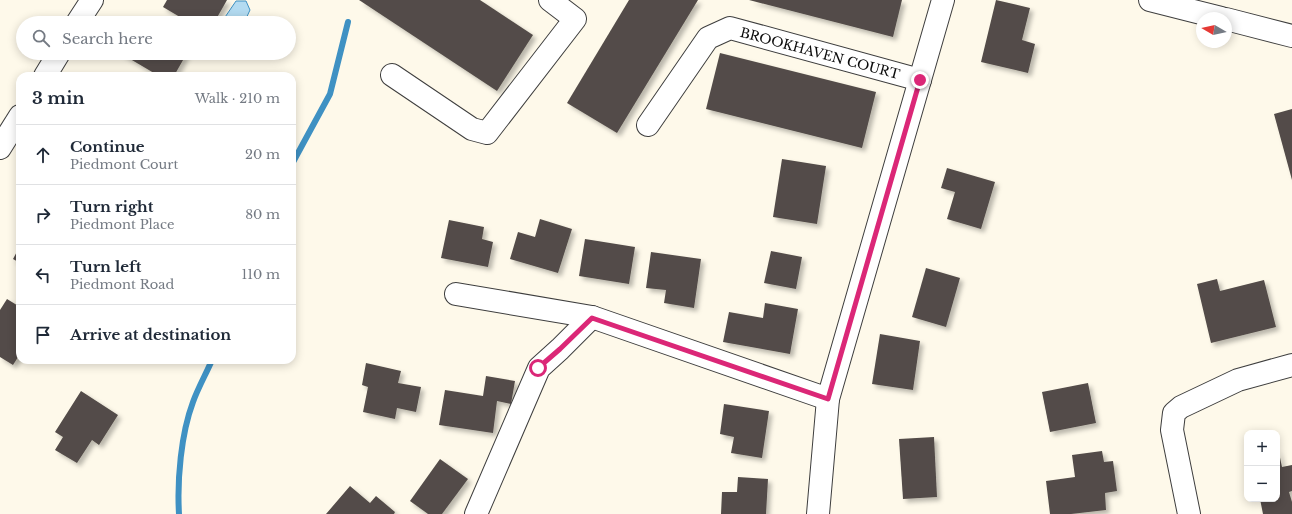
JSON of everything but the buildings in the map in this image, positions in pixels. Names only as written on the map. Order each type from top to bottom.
[{"type":"street","points":[[82,16],[92,0]]},
{"type":"street","points":[[392,75],[472,129],[487,133],[575,19],[550,0]]},
{"type":"street","points":[[818,514],[828,399],[943,0]]},
{"type":"street","points":[[1150,0],[1197,12]]},
{"type":"street","points":[[1232,21],[1292,36]]},
{"type":"street","name":"BROOKHAVEN COURT","points":[[648,126],[708,38],[730,28],[920,80]]},
{"type":"street","points":[[47,72],[55,60]]},
{"type":"street","points":[[0,148],[16,122]]},
{"type":"street","points":[[456,294],[592,318],[828,399]]},
{"type":"street","points":[[476,514],[538,368],[592,318]]},
{"type":"street","points":[[1189,514],[1172,430],[1174,413],[1181,407],[1238,380],[1292,365]]},
{"type":"water","points":[[236,1],[246,1],[250,10],[247,16],[226,16]]},
{"type":"waterway","points":[[296,157],[330,94],[348,22]]},
{"type":"waterway","points":[[179,514],[179,472],[185,428],[195,397],[210,364]]},
{"type":"route","points":[[538,368],[592,318],[828,399],[920,80]]}]
